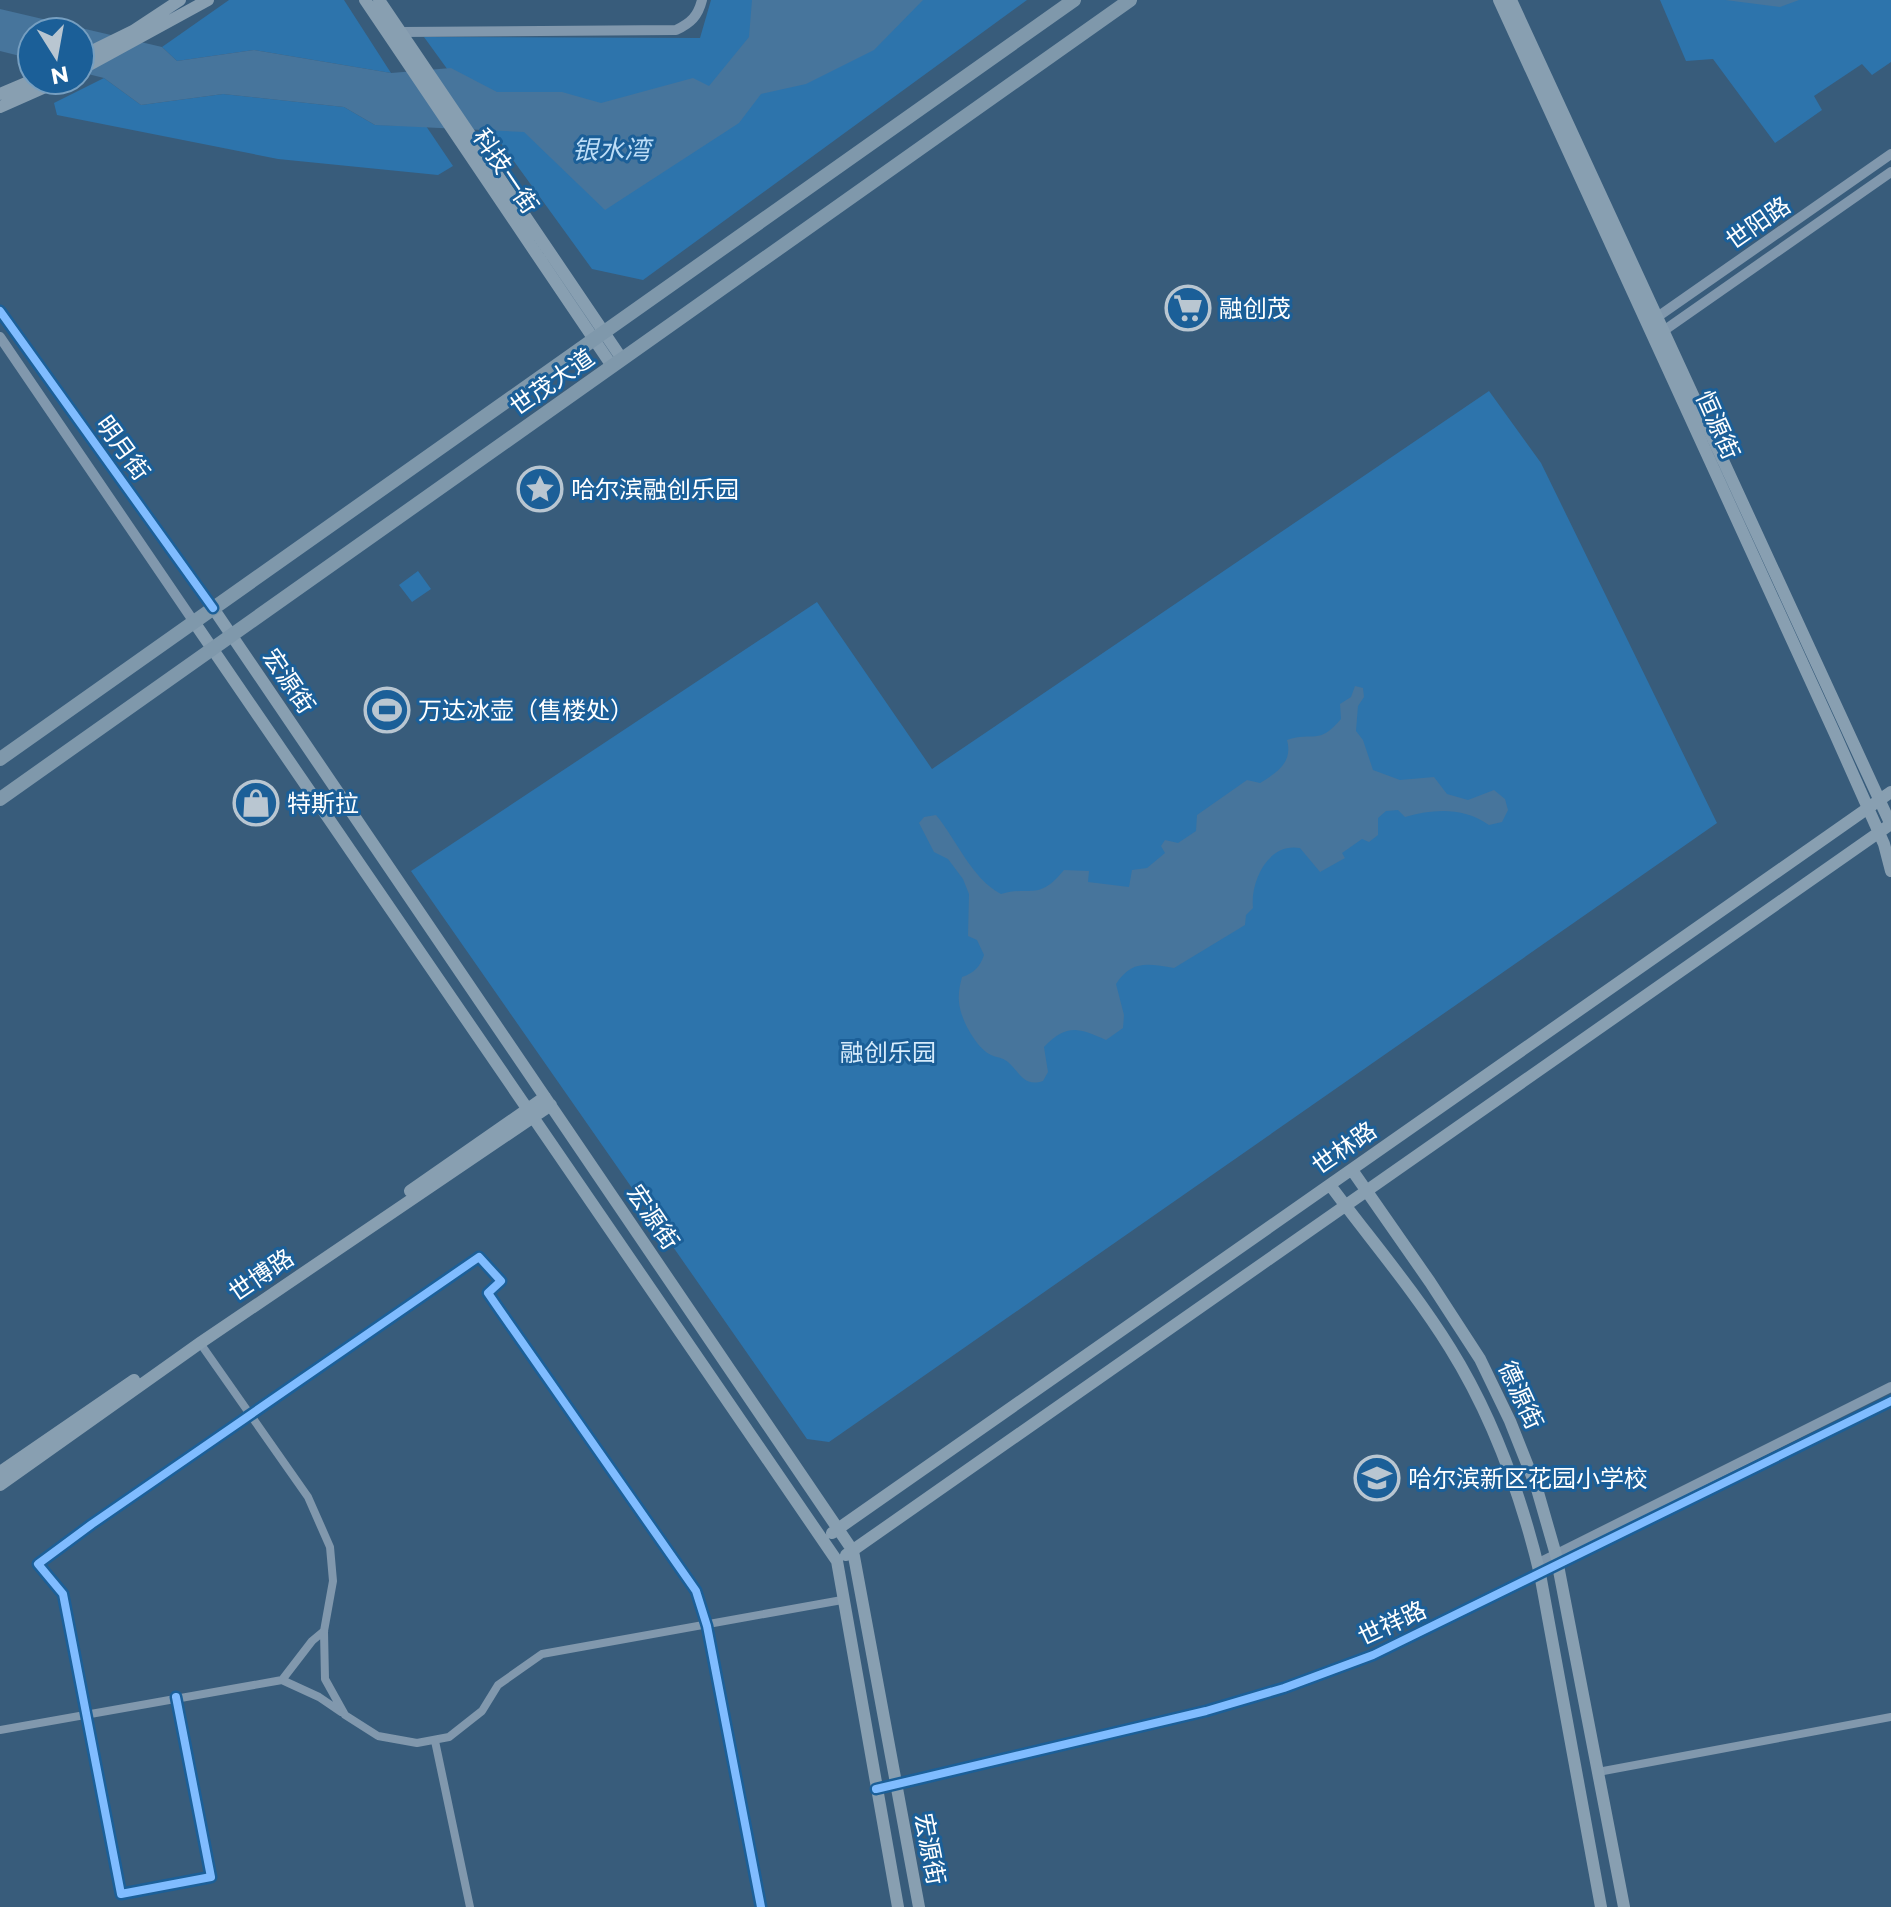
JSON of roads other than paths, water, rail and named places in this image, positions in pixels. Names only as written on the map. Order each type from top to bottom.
[{"type":"main road","points":[[96,49],[133,31],[180,0]]},
{"type":"main road","points":[[96,62],[208,0]]},
{"type":"main road","name":"科技一街","points":[[365,0],[399,35]]},
{"type":"main road","name":"科技一街","points":[[379,0],[480,161],[617,363]]},
{"type":"main road","name":"世茂大道","points":[[0,759],[1074,0]]},
{"type":"main road","name":"世茂大道","points":[[0,799],[1130,0]]},
{"type":"main road","name":"恒源街","points":[[1499,0],[1653,320]]},
{"type":"main road","name":"恒源街","points":[[1511,0],[1879,833],[1891,871]]},
{"type":"main road","points":[[0,107],[25,96]]},
{"type":"main road","name":"恒源街","points":[[1659,334],[1891,825]]},
{"type":"main road","name":"宏源街","points":[[213,608],[853,1551],[919,1907]]},
{"type":"main road","name":"宏源街","points":[[194,622],[837,1561],[898,1907]]},
{"type":"main road","name":"世林路","points":[[822,1540],[1891,792]]},
{"type":"main road","name":"世林路","points":[[837,1561],[1891,825]]},
{"type":"main road","name":"世博路","points":[[0,1485],[548,1101]]},
{"type":"main road","name":"世博路","points":[[0,1472],[531,1113]]},
{"type":"main road","name":"德源街","points":[[1352,1170],[1447,1308],[1498,1392],[1537,1489],[1556,1559],[1624,1907]]},
{"type":"main road","name":"德源街","points":[[1330,1185],[1427,1313],[1488,1418],[1509,1471],[1538,1569],[1601,1907]]},
{"type":"street","points":[[399,35],[676,30],[688,25],[698,14],[702,0]]},
{"type":"street","name":"世阳路","points":[[1653,320],[1891,154]]},
{"type":"street","name":"世阳路","points":[[1659,334],[1891,172]]},
{"type":"street","name":"明月街","points":[[0,311],[213,608]]},
{"type":"street","name":"明月街","points":[[0,337],[194,622]]},
{"type":"street","points":[[176,1697],[211,1877],[121,1894],[63,1594],[38,1564],[479,1257],[501,1281],[488,1293],[696,1591],[707,1626],[761,1907]]},
{"type":"street","points":[[200,1343],[308,1497],[330,1547],[333,1581],[324,1631],[325,1679],[345,1715]]},
{"type":"street","name":"世祥路","points":[[876,1789],[1206,1711],[1284,1688],[1373,1655],[1891,1387]]},
{"type":"street","name":"世祥路","points":[[1556,1559],[1891,1401]]},
{"type":"street","points":[[0,1730],[282,1680],[319,1697],[378,1736],[417,1743],[435,1741],[449,1737],[482,1711],[498,1685],[542,1654],[842,1600]]},
{"type":"street","points":[[282,1680],[312,1641],[324,1631]]},
{"type":"street","points":[[1598,1772],[1891,1717]]},
{"type":"street","points":[[435,1741],[470,1907]]},
{"type":"water","name":"银水湾","points":[[752,0],[923,0],[874,50],[806,84],[761,94],[739,123],[605,210],[524,132],[375,125],[344,107],[223,94],[141,105],[104,78],[96,76],[96,32],[162,47],[177,61],[254,50],[391,73],[451,68],[497,92],[562,92],[601,103],[693,78],[709,86],[749,37]]},
{"type":"water","points":[[1725,0],[1799,0],[1780,7]]},
{"type":"water","name":"银水湾","points":[[0,9],[30,16],[16,16],[16,55],[0,51]]},
{"type":"water","points":[[1355,686],[1363,688],[1364,697],[1358,706],[1356,731],[1363,740],[1373,770],[1400,780],[1434,777],[1447,794],[1468,800],[1494,790],[1505,799],[1508,810],[1502,822],[1489,825],[1459,812],[1427,812],[1405,817],[1398,810],[1386,811],[1378,818],[1378,835],[1369,842],[1362,839],[1342,853],[1345,858],[1320,872],[1300,848],[1279,851],[1270,857],[1258,876],[1253,908],[1246,915],[1245,925],[1174,968],[1142,965],[1122,976],[1116,984],[1124,1015],[1123,1028],[1106,1040],[1080,1030],[1059,1034],[1044,1047],[1048,1072],[1043,1081],[1037,1082],[1027,1081],[1006,1060],[991,1055],[980,1046],[962,1016],[959,995],[962,977],[976,969],[984,955],[977,940],[968,936],[969,894],[963,879],[948,859],[934,852],[919,823],[924,817],[936,815],[973,869],[1001,894],[1041,889],[1064,870],[1089,871],[1088,882],[1129,887],[1132,870],[1147,868],[1165,853],[1161,846],[1165,840],[1178,843],[1196,831],[1197,815],[1247,780],[1260,783],[1278,770],[1288,754],[1287,740],[1321,735],[1333,727],[1341,719],[1340,704],[1351,697]]},
{"type":"place","name":"融创茂","points":[[1188,308]]},
{"type":"place","name":"哈尔滨融创乐园","points":[[540,489]]},
{"type":"place","name":"万达冰壶（售楼处）","points":[[387,710]]},
{"type":"place","name":"特斯拉","points":[[256,803]]},
{"type":"place","name":"哈尔滨新区花园小学校","points":[[1377,1478]]},
{"type":"park label","name":"融创乐园","points":[[888,1052]]}]
